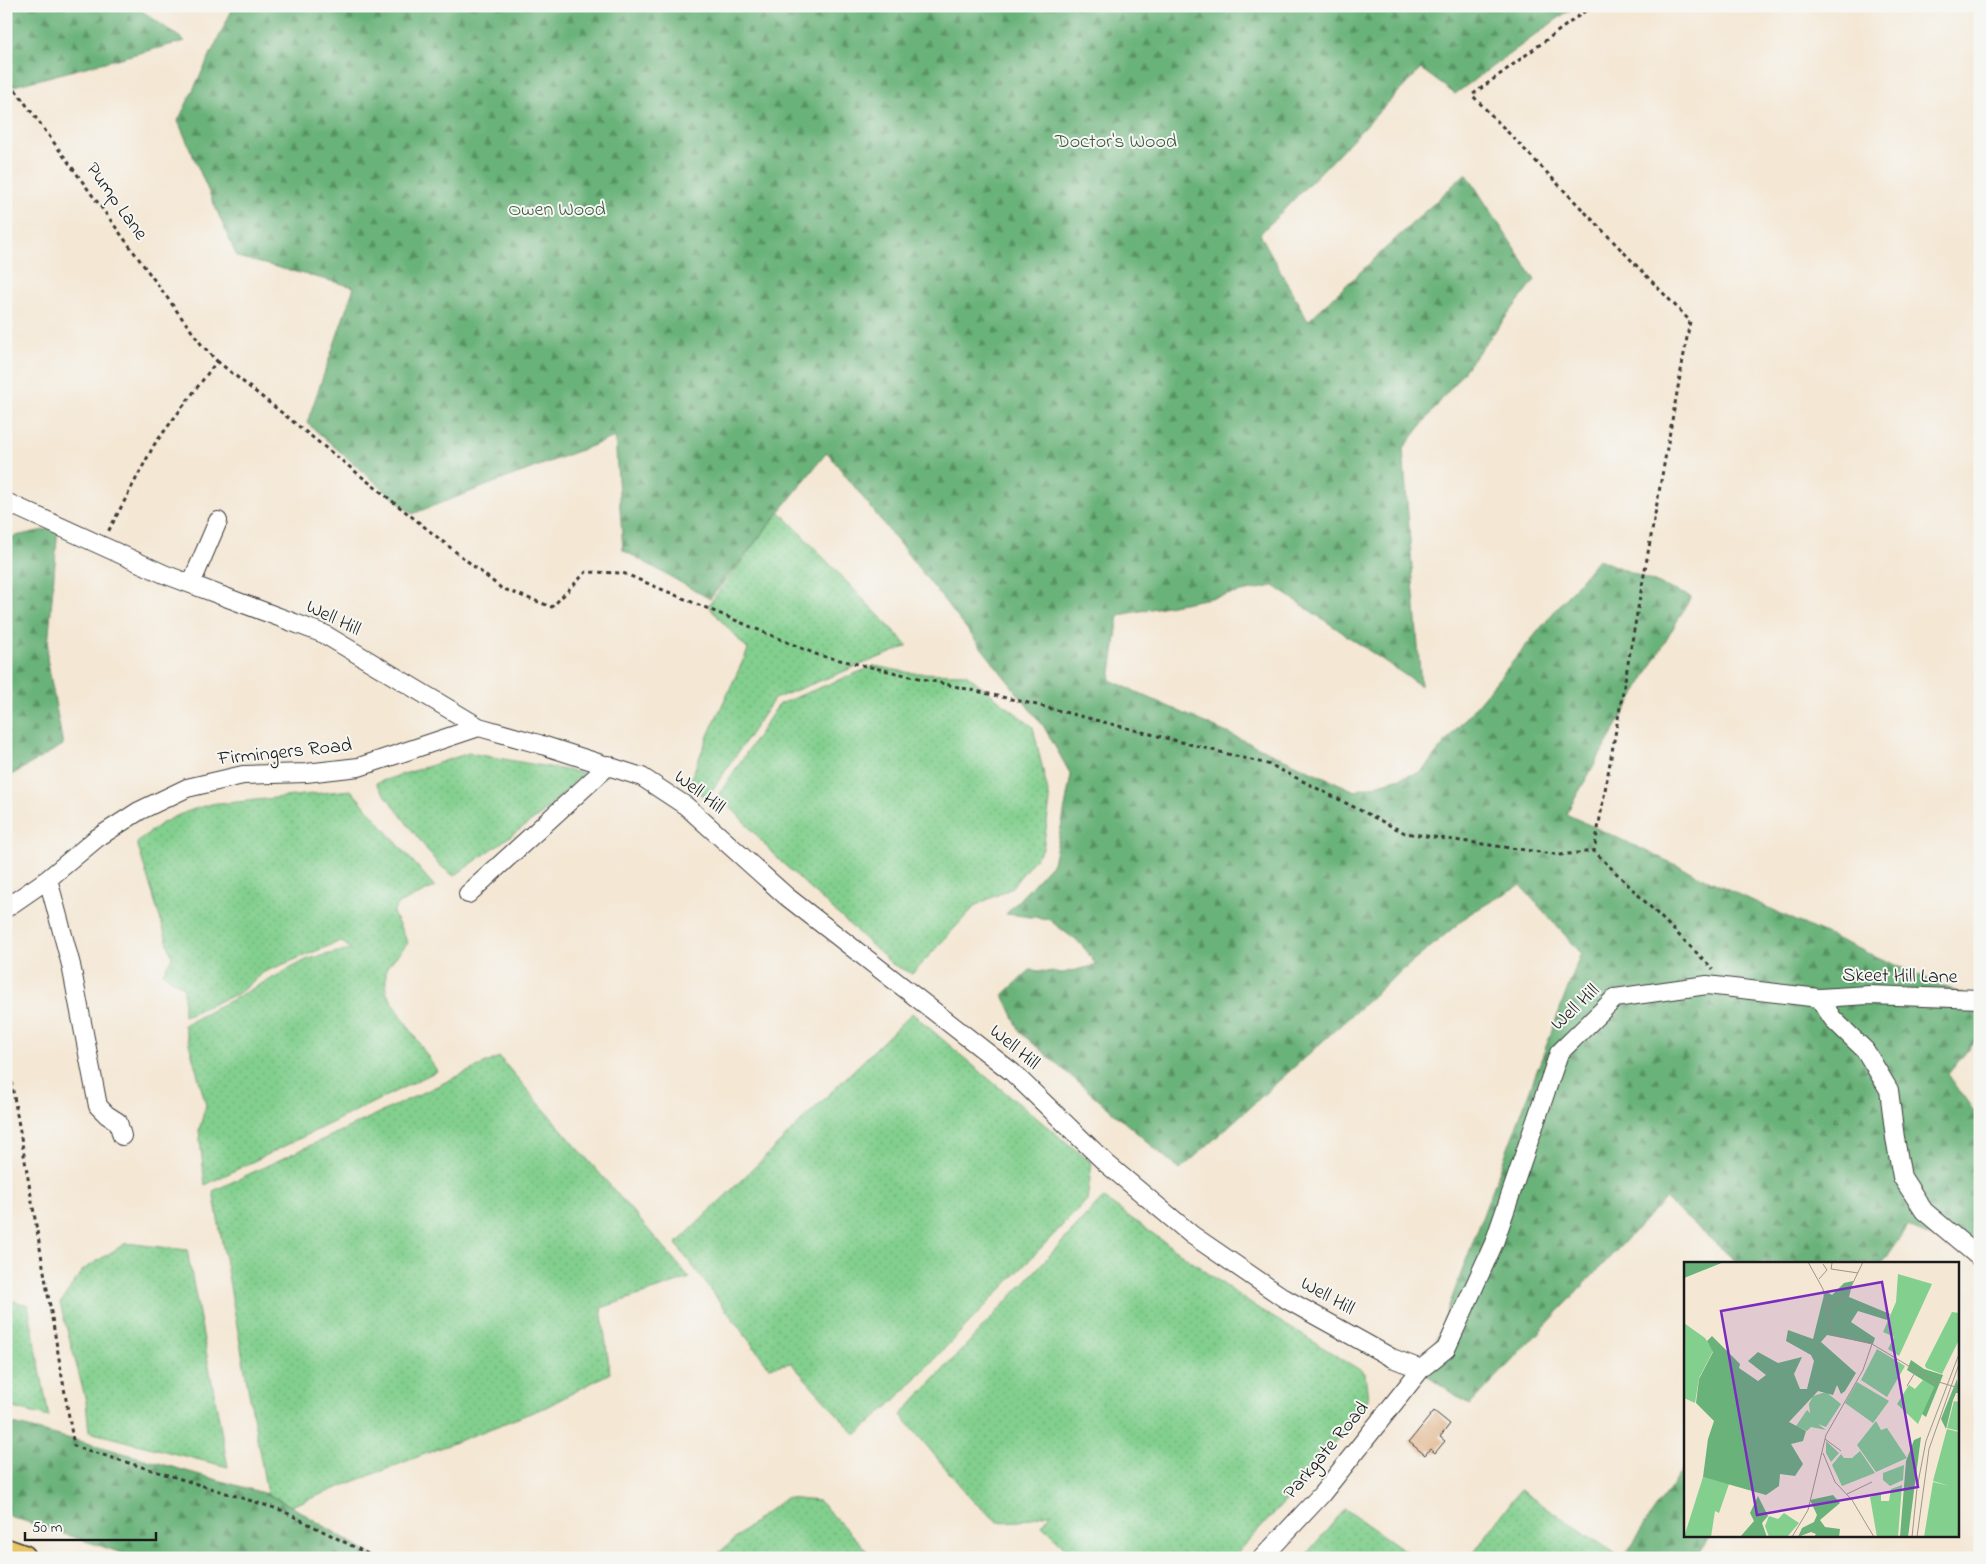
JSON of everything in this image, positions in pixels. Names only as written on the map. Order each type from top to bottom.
[{"type":"highway","points":[[6,1552],[24,1558]]},
{"type":"street","name":"Well Hill","points":[[6,502],[164,574],[324,634],[479,727],[609,765],[642,777],[686,806],[786,896],[1012,1072],[1107,1164],[1192,1235],[1284,1298],[1392,1358],[1421,1369],[1446,1349],[1494,1243],[1559,1053],[1615,998],[1706,985],[1819,998]]},
{"type":"street","points":[[191,584],[218,521]]},
{"type":"street","name":"Firmingers Road","points":[[6,908],[48,879],[97,838],[139,811],[187,788],[243,775],[306,773],[359,767],[479,727]]},
{"type":"street","points":[[468,894],[609,765]]},
{"type":"street","points":[[48,879],[71,965],[98,1106],[118,1122],[122,1136]]},
{"type":"street","name":"Skeet Hill Lane","points":[[1819,998],[1869,995],[1980,999]]},
{"type":"street","points":[[1819,998],[1833,1019],[1865,1050],[1889,1090],[1902,1178],[1924,1211],[1980,1258]]},
{"type":"street","name":"Parkgate Road","points":[[1262,1558],[1321,1495],[1421,1369]]},
{"type":"path","points":[[1592,6],[1472,95],[1690,321],[1594,851],[1733,988]]},
{"type":"path","name":"Pump Lane","points":[[6,77],[201,344],[217,361],[502,588],[552,607],[586,572],[623,573],[818,655],[1036,704],[1271,765],[1405,834],[1560,855],[1594,851]]},
{"type":"path","points":[[101,546],[154,445],[217,361]]},
{"type":"path","points":[[6,1050],[74,1446],[281,1510],[376,1558]]},
{"type":"green space","points":[[6,6],[135,6],[185,41],[6,88]]},
{"type":"green space","points":[[234,6],[1575,6],[1455,94],[1421,69],[1260,234],[1308,321],[1466,173],[1535,280],[1403,449],[1421,686],[1274,586],[1119,615],[1110,680],[1355,791],[1421,772],[1598,559],[1691,597],[1566,814],[1816,930],[1980,1002],[1980,1035],[1948,1074],[1980,1120],[1980,1258],[1907,1226],[1884,1262],[1737,1262],[1665,1199],[1470,1405],[1424,1373],[1581,953],[1520,885],[1471,913],[1385,985],[1180,1170],[1021,1033],[1003,995],[1030,970],[1063,973],[1096,965],[1082,945],[1048,919],[1006,914],[1053,863],[1071,775],[1044,727],[827,452],[710,599],[623,550],[615,437],[412,514],[307,423],[354,287],[237,257],[178,121]]},
{"type":"green space","points":[[779,511],[908,646],[774,699],[707,798],[688,786],[710,731],[748,650],[708,606]]},
{"type":"green space","points":[[58,527],[47,658],[63,745],[6,778],[6,538]]},
{"type":"green space","points":[[874,666],[911,673],[966,674],[1033,727],[1050,801],[1043,849],[1010,889],[976,905],[912,974],[892,964],[776,857],[719,794],[779,704]]},
{"type":"green space","points":[[469,753],[583,773],[543,813],[454,876],[438,864],[376,783]]},
{"type":"green space","points":[[351,790],[435,887],[398,904],[393,913],[408,943],[386,968],[386,992],[437,1071],[205,1185],[199,1130],[206,1105],[184,1025],[308,959],[351,949],[341,941],[264,972],[239,993],[184,1016],[184,988],[163,973],[172,957],[137,843],[169,819],[211,804]]},
{"type":"green space","points":[[912,1013],[984,1075],[1092,1163],[1087,1200],[892,1403],[856,1435],[791,1363],[769,1367],[676,1244]]},
{"type":"green space","points":[[499,1057],[690,1278],[601,1308],[610,1373],[546,1407],[291,1506],[267,1494],[213,1191]]},
{"type":"green space","points":[[1103,1198],[1251,1304],[1365,1373],[1368,1400],[1303,1482],[1233,1558],[1075,1558],[1042,1525],[1051,1513],[1020,1521],[998,1522],[973,1501],[901,1415]]},
{"type":"green space","points":[[126,1243],[187,1250],[228,1467],[89,1432],[86,1401],[60,1303],[83,1270]]},
{"type":"green space","points":[[6,1299],[28,1305],[49,1417],[6,1406]]},
{"type":"green space","points":[[6,1422],[267,1494],[291,1506],[377,1558],[137,1558],[6,1515]]},
{"type":"green space","points":[[1684,1467],[1684,1536],[1710,1536],[1696,1558],[1638,1558],[1627,1551]]},
{"type":"green space","points":[[1520,1490],[1622,1558],[1470,1558]]},
{"type":"green space","points":[[786,1498],[819,1501],[874,1558],[713,1558],[760,1517]]},
{"type":"green space","points":[[1345,1509],[1415,1558],[1303,1558]]},
{"type":"building","points":[[1434,1411],[1450,1424],[1440,1437],[1445,1441],[1435,1453],[1430,1449],[1425,1455],[1409,1442]]},
{"type":"park label","name":"Doctor's Wood","points":[[1116,142]]},
{"type":"park label","name":"Owen Wood","points":[[557,210]]}]
